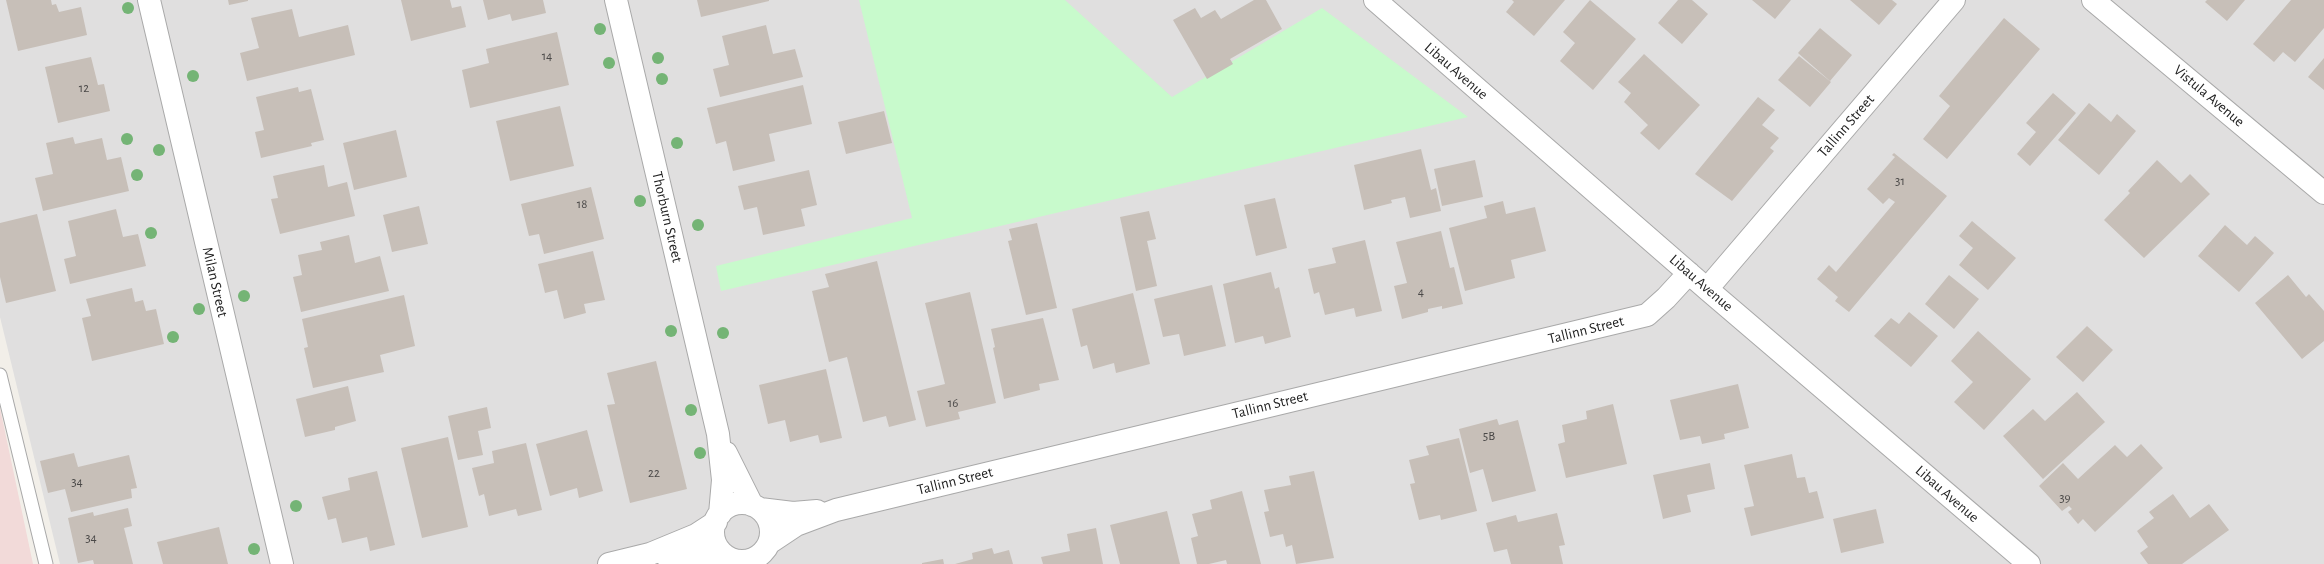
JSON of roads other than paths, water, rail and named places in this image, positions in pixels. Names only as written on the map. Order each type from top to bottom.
[{"type":"street","name":"Milan Street","points":[[149,0],[282,564]]},
{"type":"street","name":"Thorburn Street","points":[[616,0],[718,434],[723,480],[718,518]]},
{"type":"street","name":"Libau Avenue","points":[[1375,0],[1707,289],[2029,564]]},
{"type":"street","name":"Tallinn Street","points":[[1707,289],[1954,0]]},
{"type":"street","name":"Vistula Avenue","points":[[2093,0],[2324,192]]},
{"type":"street","name":"Tallinn Street","points":[[765,553],[796,525],[836,510],[1647,315],[1666,298],[1689,273]]},
{"type":"street","name":"Thorburn Street","points":[[718,434],[736,476],[756,507]]},
{"type":"street","points":[[609,564],[650,554],[696,535],[734,505],[756,507],[766,516],[770,525],[771,534],[765,553],[747,561],[729,559],[701,552],[650,554]]},
{"type":"street","name":"Tallinn Street","points":[[756,507],[793,513],[836,510]]},
{"type":"street","points":[[718,518],[715,539],[729,559]]},
{"type":"lane","points":[[0,375],[46,564]]}]
